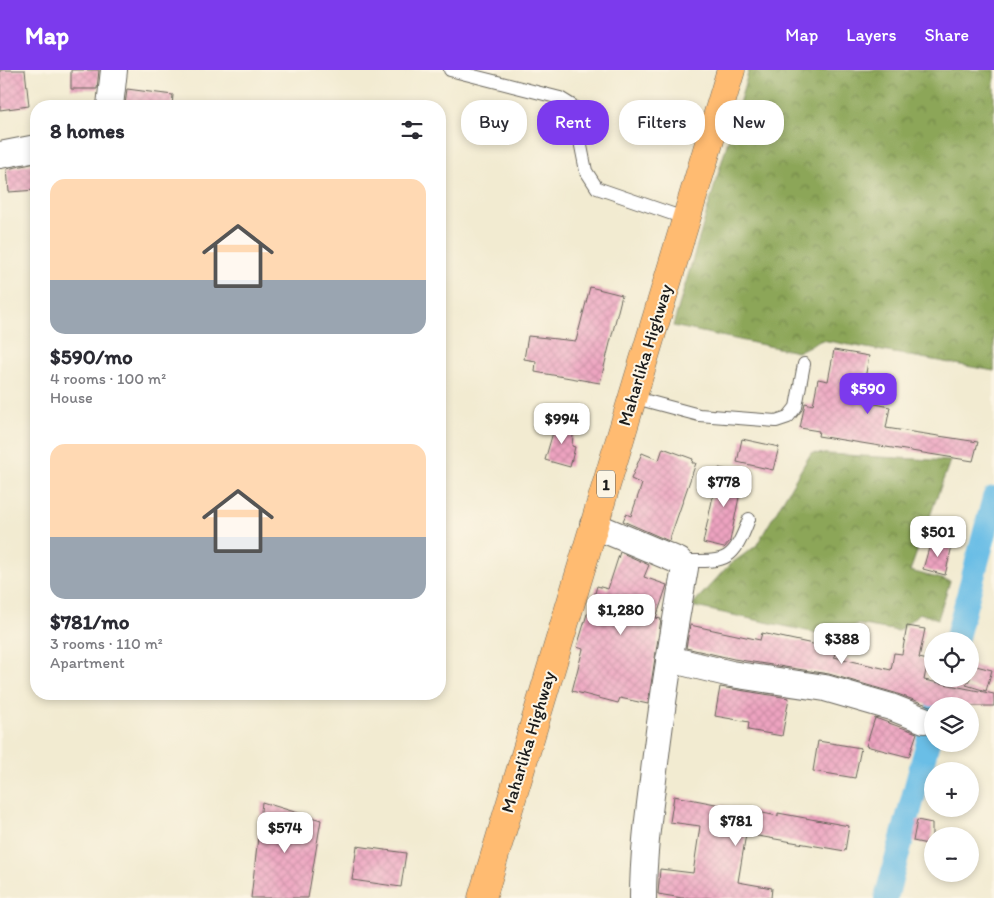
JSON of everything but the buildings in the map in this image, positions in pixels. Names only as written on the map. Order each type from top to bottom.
[{"type":"main road","name":"Maharlika Highway","points":[[482,898],[731,70]]},
{"type":"street","points":[[111,100],[114,70]]},
{"type":"street","points":[[0,155],[30,149]]},
{"type":"street","points":[[593,526],[679,561],[684,568],[669,659],[643,863],[643,898]]},
{"type":"street","points":[[669,659],[731,674],[825,688],[891,707],[924,720]]},
{"type":"lane","points":[[450,70],[560,98],[573,106],[586,171],[597,188],[687,219]]},
{"type":"lane","points":[[632,397],[699,416],[776,422],[788,417],[796,407],[804,364]]},
{"type":"lane","points":[[679,561],[714,561],[728,556],[739,545],[749,519]]},
{"type":"green space","points":[[749,70],[994,70],[994,371],[822,340],[797,352],[673,326],[727,145],[784,145],[784,100],[740,100]]},
{"type":"green space","points":[[811,453],[950,461],[910,571],[950,581],[938,619],[919,613],[899,631],[856,624],[844,639],[691,606],[729,565],[756,546]]},
{"type":"waterway","points":[[958,632],[994,498]]},
{"type":"waterway","points":[[941,697],[944,687]]},
{"type":"waterway","points":[[886,898],[925,752]]}]
